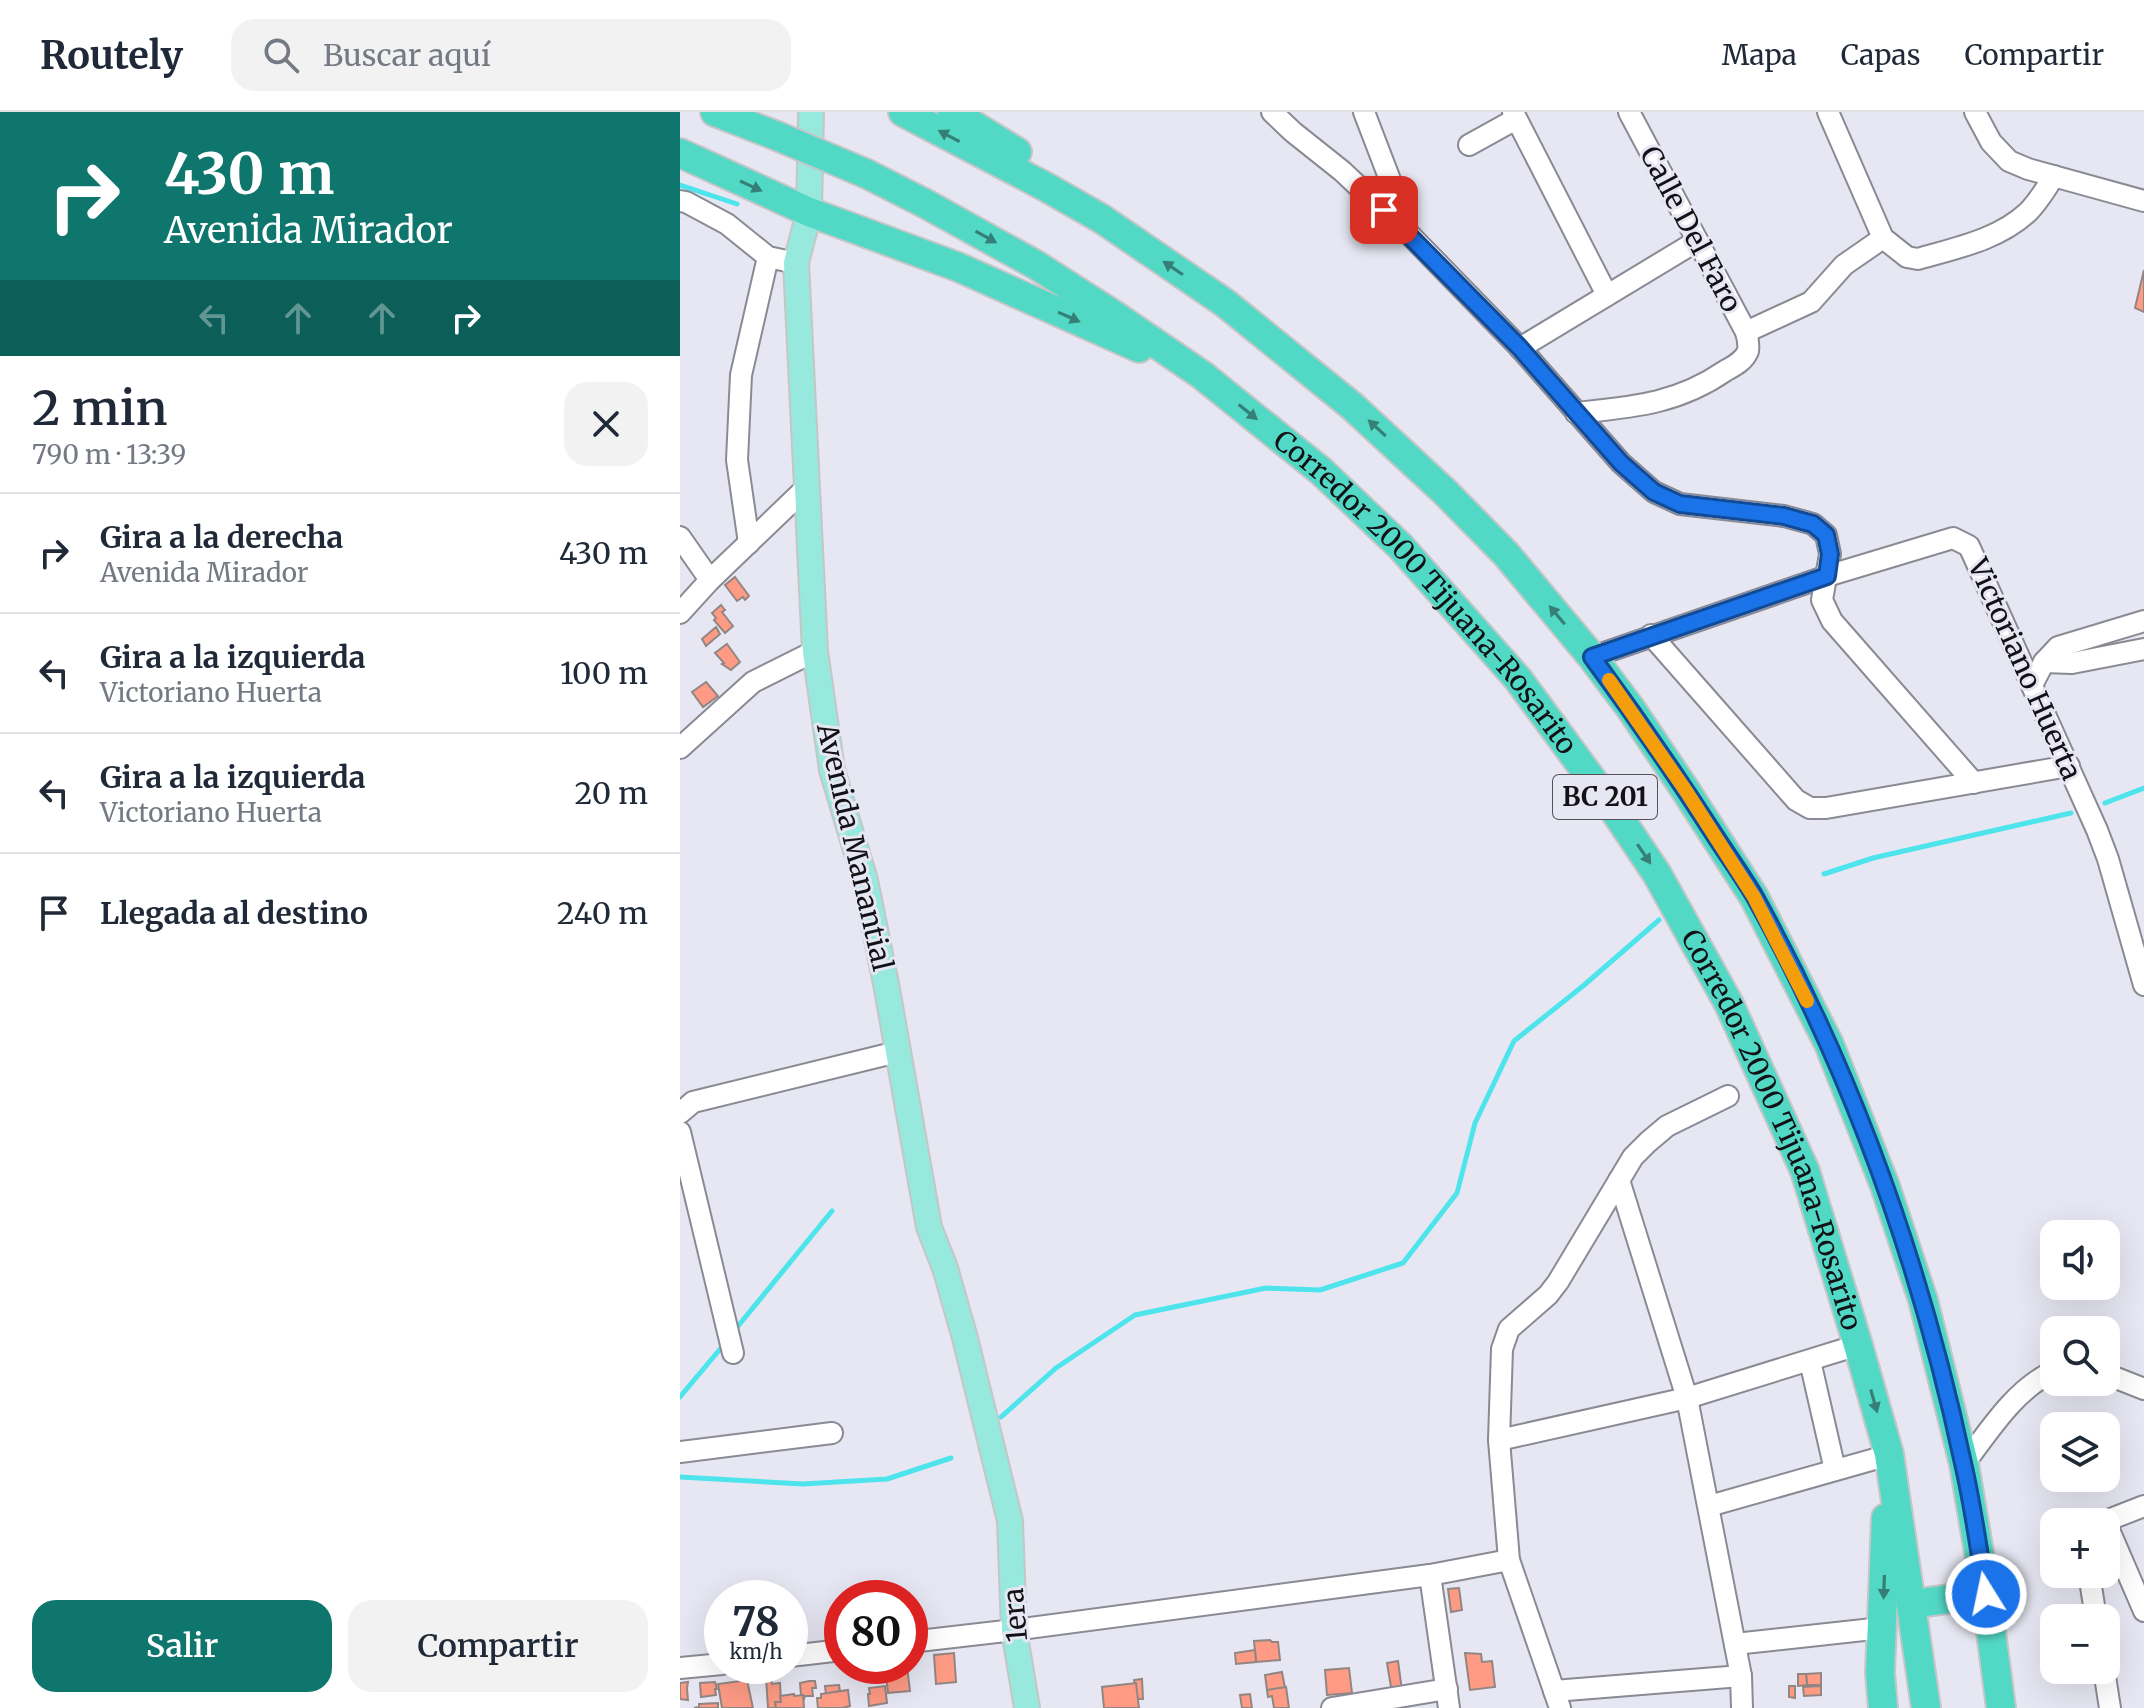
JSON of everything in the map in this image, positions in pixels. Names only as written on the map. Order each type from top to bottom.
[{"type":"highway","name":"Corredor 2000 Tijuana-Rosarito","points":[[715,112],[867,174],[926,204],[1036,265],[1202,375],[1321,471],[1400,546],[1518,679],[1657,874],[1729,1004],[1805,1171],[1889,1454],[1926,1708]]},
{"type":"highway","name":"BC 201","points":[[903,112],[1102,219],[1225,303],[1352,406],[1445,492],[1506,554],[1631,709],[1754,897],[1829,1044],[1885,1186],[1923,1300],[1964,1464],[2001,1708]]},
{"type":"highway","points":[[952,112],[1022,156],[1102,219]]},
{"type":"highway","points":[[680,153],[809,212],[958,267],[1202,375]]},
{"type":"highway","points":[[1883,1708],[1880,1673],[1889,1454]]},
{"type":"highway","points":[[1912,1604],[1986,1594]]},
{"type":"main road","name":"Avenida Manantial","points":[[811,112],[809,212],[796,263],[815,651],[832,770],[865,880],[929,1227],[945,1268],[965,1338],[1010,1521]]},
{"type":"main road","name":"1era","points":[[1010,1521],[1014,1630],[1027,1708]]},
{"type":"street","points":[[1272,112],[1399,224],[1520,348],[1621,463],[1654,492],[1680,504],[1784,516],[1813,524],[1826,535],[1830,554],[1822,600],[1832,621],[1974,783]]},
{"type":"street","points":[[1364,112],[1392,185],[1399,224]]},
{"type":"street","name":"Calle Del Faro","points":[[1629,112],[1748,340]]},
{"type":"street","points":[[1828,112],[1883,238],[1907,257],[1918,259],[2010,227],[2028,211],[2054,176]]},
{"type":"street","points":[[1975,112],[1991,142],[2009,161],[2144,201]]},
{"type":"street","points":[[1469,145],[1514,115],[1607,295]]},
{"type":"street","points":[[680,201],[727,224],[768,257],[796,263]]},
{"type":"street","points":[[1576,413],[1644,406],[1671,399],[1711,381],[1743,359],[1748,340],[1811,302],[1844,265],[1883,238]]},
{"type":"street","points":[[1520,348],[1697,241]]},
{"type":"street","points":[[749,543],[737,460],[741,375],[768,257]]},
{"type":"street","points":[[680,613],[806,488]]},
{"type":"street","points":[[680,537],[710,580]]},
{"type":"street","name":"Victoriano Huerta","points":[[1827,576],[1953,538],[1969,546],[2108,859],[2142,973]]},
{"type":"street","points":[[1592,657],[1827,576]]},
{"type":"street","points":[[2032,685],[2044,662],[2058,647],[2144,621]]},
{"type":"street","points":[[1651,635],[1796,800],[1810,808],[1826,808],[2069,766]]},
{"type":"street","points":[[2044,662],[2072,663],[2144,649]]},
{"type":"street","points":[[680,748],[753,682],[815,651]]},
{"type":"street","points":[[680,1113],[693,1102],[897,1052]]},
{"type":"street","points":[[1728,1096],[1667,1126],[1633,1157],[1558,1282],[1548,1295],[1509,1329],[1502,1349],[1499,1440],[1509,1560],[1557,1700],[1741,1676]]},
{"type":"street","points":[[680,1132],[733,1353]]},
{"type":"street","points":[[1619,1180],[1687,1398],[1741,1676],[1742,1708]]},
{"type":"street","points":[[1499,1440],[1687,1398],[1858,1345]]},
{"type":"street","points":[[1810,1361],[1835,1470]]},
{"type":"street","points":[[1964,1464],[2014,1400],[2040,1379]]},
{"type":"street","points":[[2120,1380],[2144,1389]]},
{"type":"street","points":[[680,1452],[832,1433]]},
{"type":"street","points":[[1709,1506],[1889,1454]]},
{"type":"street","points":[[2120,1516],[2144,1506]]},
{"type":"street","points":[[2120,1556],[2144,1611]]},
{"type":"street","points":[[928,1640],[1430,1575],[1509,1560]]},
{"type":"street","points":[[1332,1708],[1448,1699],[1430,1575]]},
{"type":"street","points":[[1735,1644],[1882,1628]]},
{"type":"street","points":[[680,1668],[704,1666]]},
{"type":"street","points":[[2106,1684],[2110,1708]]},
{"type":"building","points":[[2144,270],[2144,312],[2135,308]]},
{"type":"building","points":[[735,577],[749,596],[745,600],[743,597],[737,601],[725,585]]},
{"type":"building","points":[[721,605],[725,610],[722,612],[733,626],[725,633],[712,613]]},
{"type":"building","points":[[716,627],[720,634],[706,646],[702,639]]},
{"type":"building","points":[[727,644],[740,662],[731,670],[722,664],[715,653]]},
{"type":"building","points":[[706,682],[718,696],[703,707],[692,692]]},
{"type":"building","points":[[1459,1588],[1462,1610],[1451,1612],[1448,1589]]},
{"type":"building","points":[[1254,1641],[1278,1642],[1280,1660],[1256,1662]]},
{"type":"building","points":[[1255,1650],[1256,1662],[1236,1664],[1235,1653]]},
{"type":"building","points":[[954,1653],[956,1682],[936,1684],[934,1655]]},
{"type":"building","points":[[1465,1653],[1481,1654],[1482,1662],[1492,1661],[1495,1687],[1470,1690]]},
{"type":"building","points":[[1398,1661],[1403,1698],[1393,1699],[1387,1663]]},
{"type":"building","points":[[1349,1668],[1352,1693],[1327,1695],[1325,1670]]},
{"type":"building","points":[[1282,1672],[1285,1688],[1267,1690],[1265,1675]]},
{"type":"building","points":[[1821,1673],[1821,1685],[1807,1685],[1806,1674]]},
{"type":"building","points":[[1798,1674],[1806,1674],[1807,1685],[1798,1686]]},
{"type":"building","points":[[1142,1679],[1143,1699],[1138,1699],[1134,1680]]},
{"type":"building","points":[[808,1681],[815,1681],[816,1688],[812,1688],[813,1696],[805,1696],[804,1699],[800,1684],[808,1684]]},
{"type":"building","points":[[688,1682],[688,1700],[680,1699],[680,1683]]},
{"type":"building","points":[[700,1683],[716,1684],[716,1695],[701,1697]]},
{"type":"building","points":[[1136,1683],[1139,1708],[1104,1708],[1102,1687]]},
{"type":"building","points":[[718,1684],[748,1684],[753,1708],[722,1708]]},
{"type":"building","points":[[766,1684],[780,1684],[781,1702],[775,1702],[776,1708],[768,1708]]},
{"type":"building","points":[[887,1684],[909,1684],[910,1691],[888,1693]]},
{"type":"building","points":[[839,1685],[840,1691],[826,1694],[825,1686]]},
{"type":"building","points":[[885,1686],[887,1703],[869,1706],[869,1688]]},
{"type":"building","points":[[1789,1686],[1795,1686],[1795,1698],[1789,1697]]},
{"type":"building","points":[[1821,1686],[1821,1695],[1804,1696],[1803,1687]]},
{"type":"building","points":[[1286,1687],[1289,1708],[1274,1708],[1272,1696],[1268,1697],[1267,1690]]},
{"type":"building","points":[[848,1690],[850,1706],[818,1708],[817,1698],[821,1698],[821,1694]]},
{"type":"building","points":[[1250,1694],[1252,1708],[1242,1708],[1240,1695]]},
{"type":"building","points":[[803,1695],[804,1708],[776,1708],[775,1702],[781,1702],[780,1696]]},
{"type":"building","points":[[718,1703],[718,1708],[694,1708],[699,1704]]},
{"type":"waterway","points":[[680,185],[737,204]]},
{"type":"waterway","points":[[2105,803],[2144,788]]},
{"type":"waterway","points":[[1824,874],[1873,858],[2071,813]]},
{"type":"waterway","points":[[1001,1417],[1056,1368],[1135,1315],[1266,1288],[1320,1290],[1403,1263],[1457,1193],[1475,1123],[1514,1041],[1659,920]]},
{"type":"waterway","points":[[734,1331],[832,1211]]},
{"type":"waterway","points":[[680,1397],[726,1342]]},
{"type":"waterway","points":[[680,1477],[803,1484],[887,1479],[951,1458]]},
{"type":"slow traffic","points":[[1609,680],[1754,897],[1807,1001]]},
{"type":"route","points":[[1384,210],[1520,348],[1621,463],[1654,492],[1680,504],[1784,516],[1813,524],[1826,535],[1830,554],[1827,576],[1592,657],[1631,709],[1754,897],[1829,1044],[1885,1186],[1923,1300],[1964,1464],[1986,1594]]}]
